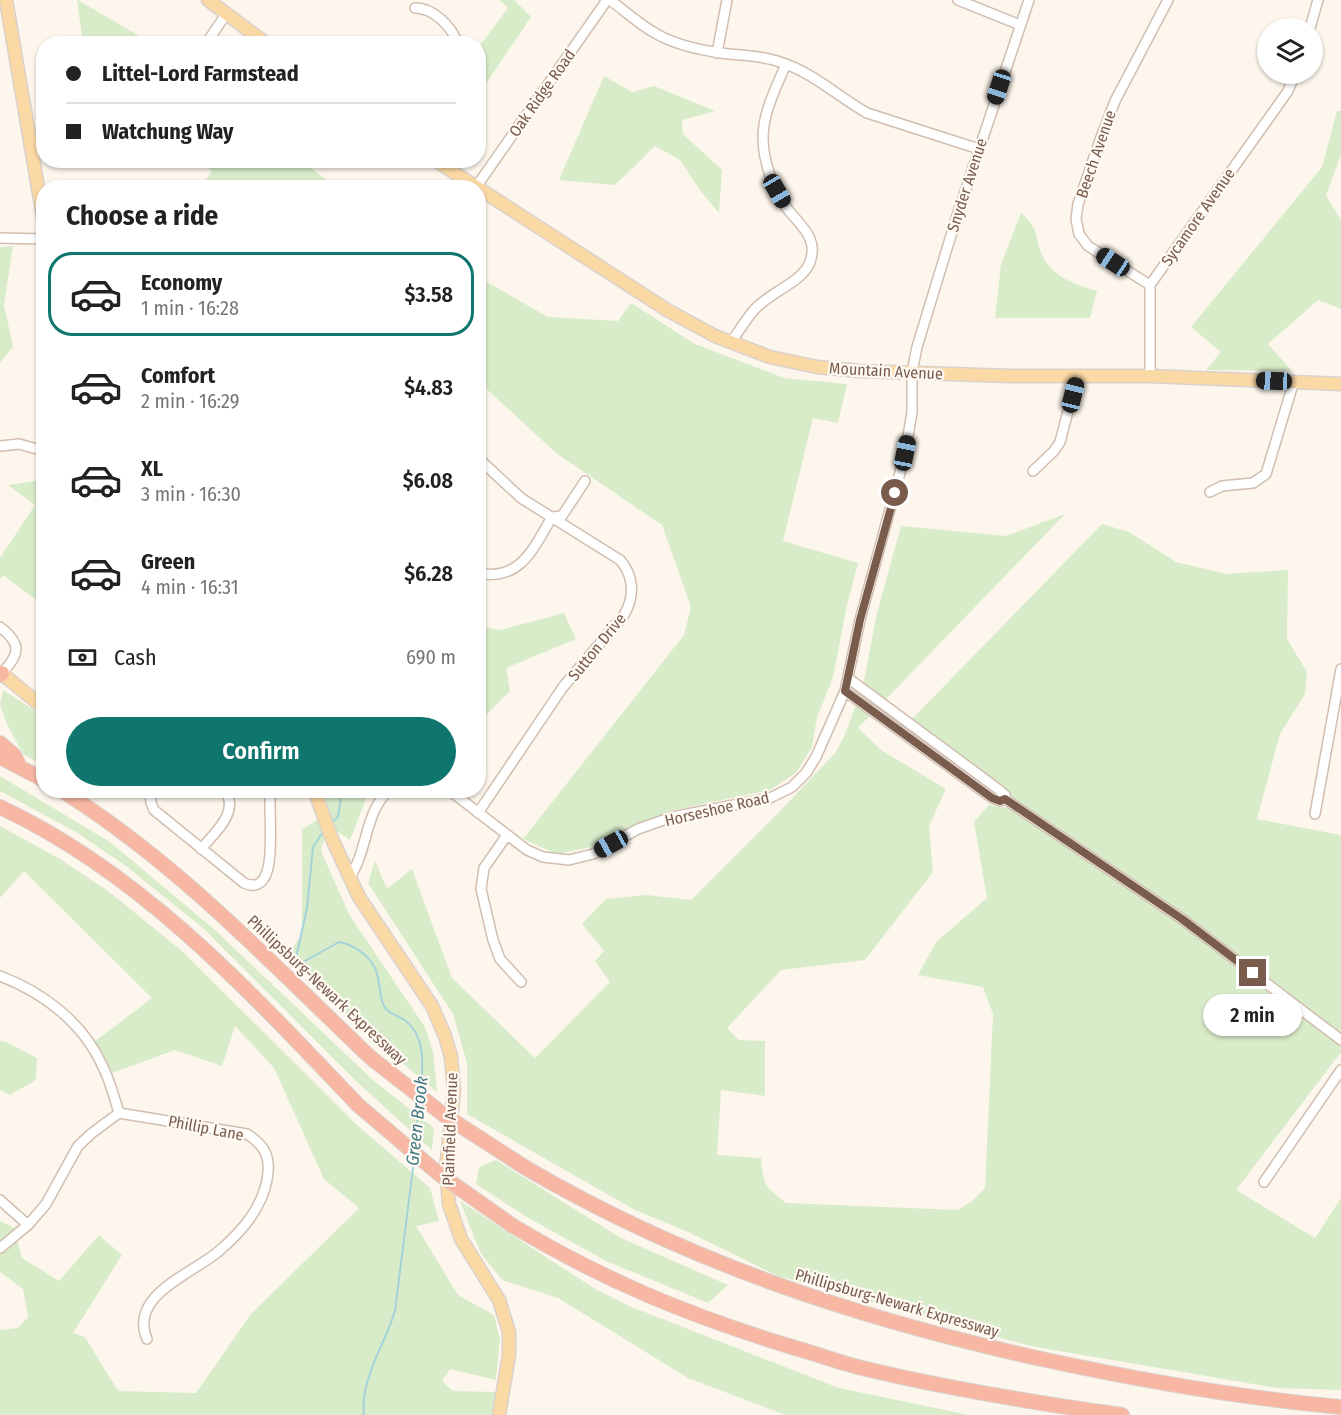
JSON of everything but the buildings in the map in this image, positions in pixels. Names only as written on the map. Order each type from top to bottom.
[{"type":"highway","points":[[0,743],[14,755],[20,767]]},
{"type":"highway","points":[[0,757],[36,776]]},
{"type":"highway","name":"Phillipsburg-Newark Expressway","points":[[73,798],[105,819],[179,876],[372,1058],[444,1115],[526,1168],[645,1231],[776,1286],[847,1309],[993,1348],[1117,1376],[1195,1389],[1341,1407]]},
{"type":"highway","points":[[0,807],[108,872],[188,935],[262,1005],[358,1105],[440,1174],[513,1226],[585,1267],[686,1312],[864,1369],[973,1392],[1122,1415]]},
{"type":"main road","points":[[6,0],[38,180]]},
{"type":"main road","points":[[208,0],[256,36]]},
{"type":"main road","name":"Mountain Avenue","points":[[447,168],[466,180]]},
{"type":"main road","name":"Mountain Avenue","points":[[486,193],[667,310],[715,336],[770,357],[817,367],[860,371],[1077,377],[1150,376],[1341,384]]},
{"type":"main road","points":[[1,673],[36,701]]},
{"type":"main road","name":"Plainfield Avenue","points":[[317,798],[349,878],[369,916],[432,1006],[445,1036],[454,1090],[446,1168],[449,1204],[461,1239],[498,1300],[508,1332],[509,1355],[499,1415]]},
{"type":"street","points":[[609,0],[655,33],[683,45],[758,57],[786,64],[821,81],[867,113],[979,149]]},
{"type":"street","name":"Oak Ridge Road","points":[[482,180],[609,0]]},
{"type":"street","points":[[717,52],[727,0]]},
{"type":"street","points":[[958,0],[1020,25]]},
{"type":"street","name":"Snyder Avenue","points":[[912,372],[979,149],[1029,0]]},
{"type":"street","name":"Beech Avenue","points":[[1150,285],[1088,246],[1079,234],[1076,219],[1078,204],[1115,100],[1168,0]]},
{"type":"street","points":[[1313,18],[1318,0]]},
{"type":"street","points":[[415,8],[430,11],[449,28],[454,36]]},
{"type":"street","points":[[211,36],[226,14]]},
{"type":"street","points":[[730,342],[755,308],[804,273],[813,254],[808,232],[777,191],[765,153],[764,122],[786,64]]},
{"type":"street","name":"Sycamore Avenue","points":[[1150,285],[1291,84]]},
{"type":"street","points":[[0,237],[36,239]]},
{"type":"street","points":[[1150,285],[1150,376]]},
{"type":"street","name":"Horseshoe Road","points":[[459,798],[535,854],[551,859],[569,860],[593,854],[638,829],[672,817],[770,798],[792,787],[806,773],[816,757],[845,691],[860,620],[905,453],[912,411],[912,372]]},
{"type":"street","points":[[1033,471],[1060,442],[1077,377]]},
{"type":"street","points":[[1210,492],[1222,486],[1253,483],[1266,474],[1294,381]]},
{"type":"street","points":[[0,446],[19,444],[36,449]]},
{"type":"street","name":"Sutton Drive","points":[[478,813],[563,687],[624,615],[631,598],[631,580],[620,560],[521,498],[486,465]]},
{"type":"street","points":[[486,574],[500,574],[519,565],[531,552],[552,517],[562,516],[585,481]]},
{"type":"street","points":[[0,627],[13,640],[16,651],[12,662],[1,673]]},
{"type":"street","points":[[1315,814],[1341,669]]},
{"type":"street","points":[[848,678],[998,789],[1005,795],[1005,799],[1182,919],[1341,1040]]},
{"type":"street","points":[[845,691],[992,798],[1000,801],[1005,799]]},
{"type":"street","points":[[151,798],[154,810],[244,883],[253,886],[259,884],[267,876],[270,859],[271,798]]},
{"type":"street","points":[[201,849],[229,813],[229,798]]},
{"type":"street","points":[[349,878],[359,862],[374,813],[382,798]]},
{"type":"street","points":[[507,835],[484,868],[481,889],[500,959],[521,982]]},
{"type":"street","points":[[0,976],[54,1006],[78,1028],[103,1066],[119,1113],[78,1146],[55,1191],[28,1225],[0,1248]]},
{"type":"street","points":[[1264,1182],[1341,1070]]},
{"type":"street","name":"Phillip Lane","points":[[119,1113],[247,1134],[262,1145],[268,1160],[266,1187],[252,1217],[216,1253],[172,1281],[160,1292],[144,1319],[147,1339]]},
{"type":"street","points":[[0,1200],[28,1225]]},
{"type":"green space","points":[[77,0],[139,36],[82,36]]},
{"type":"green space","points":[[499,0],[514,0],[531,17],[486,84],[486,38],[508,8]]},
{"type":"green space","points":[[604,76],[632,92],[654,86],[715,111],[682,120],[683,134],[722,170],[719,213],[702,193],[680,160],[655,146],[615,185],[559,180]]},
{"type":"green space","points":[[1337,111],[1341,111],[1341,155],[1326,195],[1341,221],[1341,309],[1318,300],[1268,344],[1292,371],[1206,370],[1221,352],[1191,327],[1322,167]]},
{"type":"green space","points":[[208,168],[310,168],[327,180],[206,180],[212,171]]},
{"type":"green space","points":[[1021,213],[1034,229],[1046,263],[1058,274],[1097,291],[1090,318],[995,318],[1001,264]]},
{"type":"green space","points":[[13,246],[4,305],[13,347],[0,363],[0,247]]},
{"type":"green space","points":[[486,282],[548,317],[618,321],[631,303],[695,344],[784,378],[847,384],[838,423],[813,418],[783,541],[858,563],[833,677],[817,717],[812,747],[796,773],[770,790],[669,811],[596,846],[557,854],[523,839],[684,635],[691,607],[662,525],[556,453],[486,388]]},
{"type":"green space","points":[[36,481],[36,600],[3,575],[0,579],[0,558],[35,505],[8,485]]},
{"type":"green space","points":[[1065,514],[858,728],[881,750],[946,789],[929,826],[933,872],[865,960],[781,970],[727,1028],[739,1040],[765,1041],[765,1096],[721,1090],[717,1155],[761,1158],[766,1184],[786,1203],[958,1210],[972,1201],[985,1188],[993,1014],[983,987],[918,975],[936,942],[987,898],[974,822],[989,805],[1034,813],[911,720],[1102,524],[1129,532],[1176,562],[1226,574],[1288,570],[1287,639],[1307,672],[1305,694],[1280,734],[1257,819],[1341,835],[1341,1052],[1236,1190],[1315,1238],[1341,1198],[1341,1390],[1276,1388],[1030,1346],[778,1276],[688,1232],[635,1210],[467,1114],[467,1063],[453,1014],[368,883],[375,861],[387,889],[412,869],[452,978],[535,1058],[610,982],[595,961],[604,951],[582,924],[606,899],[646,895],[691,900],[836,752],[863,686],[877,613],[901,526],[1006,536]]},
{"type":"green space","points":[[564,613],[576,639],[506,668],[510,691],[486,715],[486,627],[501,630]]},
{"type":"green space","points":[[3,690],[36,711],[36,761],[23,754],[0,705]]},
{"type":"green space","points":[[0,776],[110,842],[215,930],[374,1081],[434,1128],[432,1150],[356,1081],[203,928],[126,866],[76,832],[0,791]]},
{"type":"green space","points":[[325,798],[366,798],[350,840],[338,832],[325,837],[321,851],[350,916],[425,1027],[433,1052],[437,1092],[370,1036],[286,956],[302,935],[302,829],[330,813]]},
{"type":"green space","points":[[0,826],[60,859],[108,891],[182,951],[357,1125],[430,1188],[439,1221],[416,1226],[458,1295],[494,1315],[500,1339],[496,1380],[450,1369],[442,1381],[453,1391],[495,1392],[492,1415],[0,1415],[0,1330],[18,1328],[28,1317],[23,1289],[0,1272],[0,1221],[14,1228],[22,1258],[59,1281],[99,1235],[122,1255],[73,1333],[85,1337],[118,1391],[196,1393],[251,1314],[359,1208],[324,1179],[274,1068],[235,1026],[222,1066],[175,1050],[112,1073],[94,1042],[152,998],[24,871],[0,898]]},
{"type":"green space","points":[[0,1041],[37,1058],[36,1080],[10,1095],[0,1090]]},
{"type":"green space","points":[[496,1160],[621,1238],[728,1285],[708,1303],[606,1261],[525,1216],[476,1184],[479,1167]]},
{"type":"green space","points":[[460,1201],[595,1289],[629,1306],[839,1388],[969,1415],[786,1415],[688,1378],[558,1298],[502,1280],[480,1252]]},
{"type":"waterway","name":"Green Brook","points":[[331,823],[338,817],[341,798]]},
{"type":"waterway","name":"Green Brook","points":[[325,829],[313,847],[307,908],[296,958],[305,961],[339,942],[355,948],[369,959],[377,972],[385,1007],[405,1020],[417,1034],[422,1052],[421,1089]]},
{"type":"waterway","name":"Green Brook","points":[[415,1145],[419,1103]]},
{"type":"waterway","name":"Green Brook","points":[[364,1415],[369,1375],[395,1311],[414,1160]]},
{"type":"route","points":[[895,493],[860,620],[845,691],[992,798],[1000,801],[1005,799],[1182,919],[1253,973]]}]
